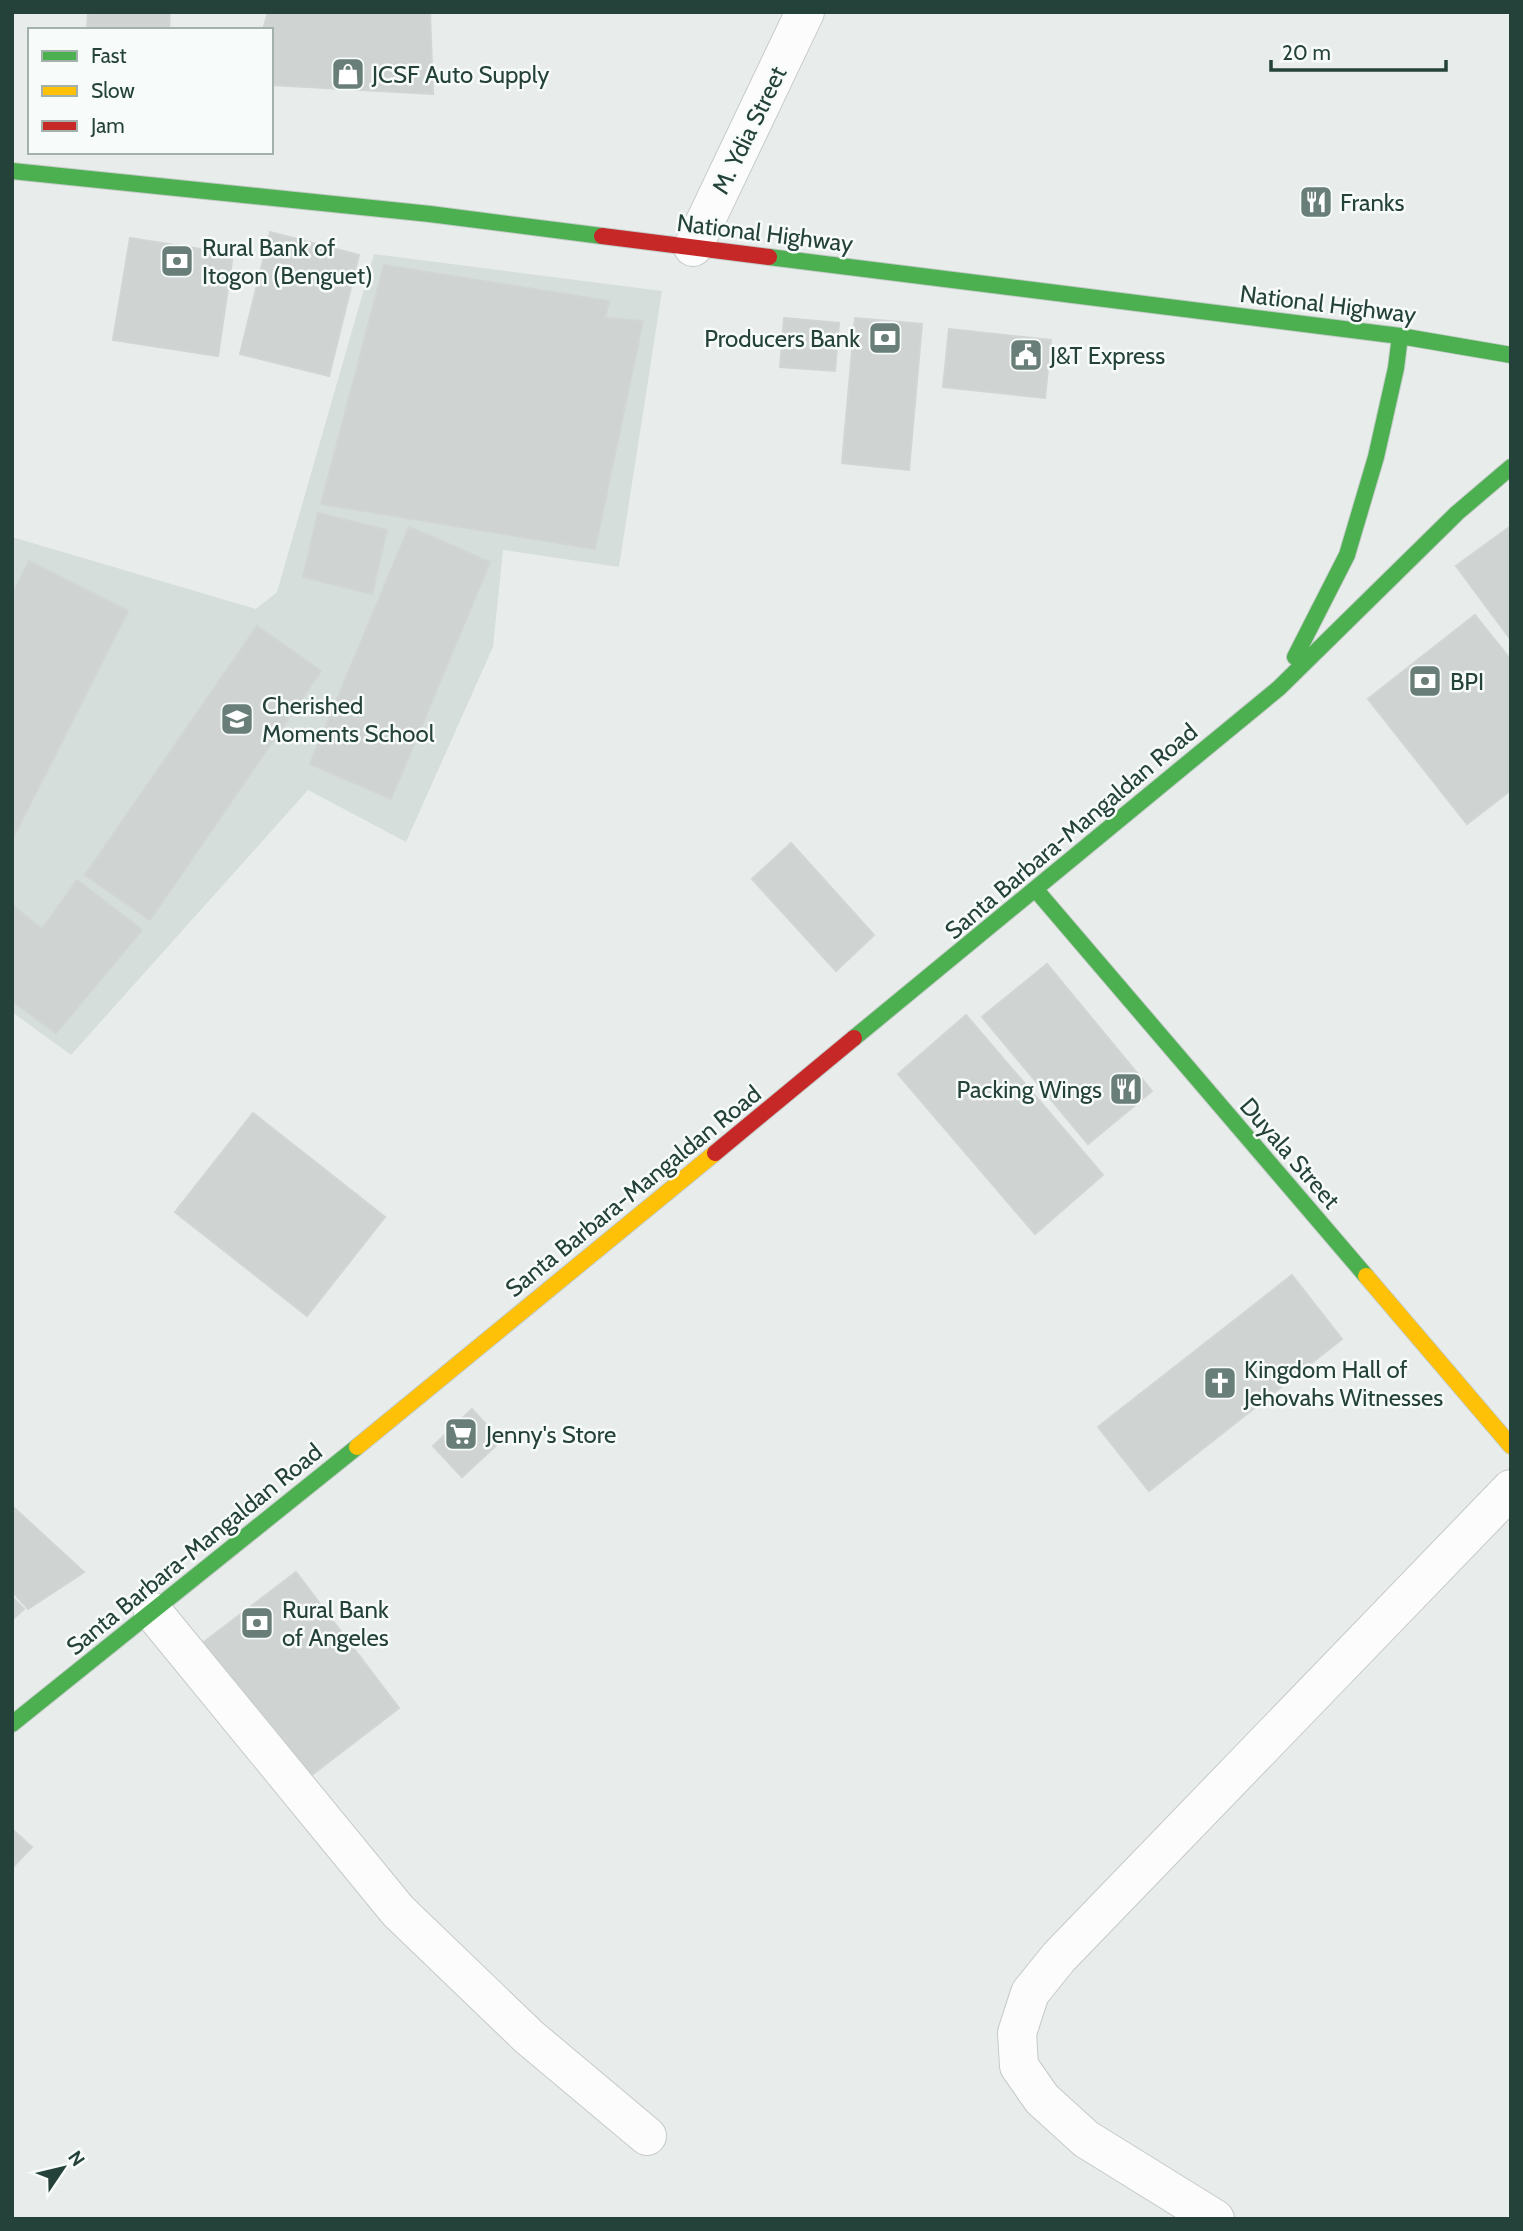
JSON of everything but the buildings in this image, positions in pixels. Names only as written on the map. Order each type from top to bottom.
[{"type":"main road","name":"National Highway","points":[[12,171],[430,214],[1400,336],[1511,355]]},
{"type":"main road","name":"Santa Barbara-Mangaldan Road","points":[[1279,688],[1347,555],[1376,457],[1396,369],[1400,336]]},
{"type":"main road","name":"Santa Barbara-Mangaldan Road","points":[[12,1724],[258,1529],[1279,688],[1457,513],[1511,467]]},
{"type":"main road","name":"Duyala Street","points":[[1036,890],[1511,1446]]},
{"type":"street","name":"M. Ydia Street","points":[[693,247],[805,12]]},
{"type":"street","points":[[1215,2219],[1168,2206],[1086,2139],[1042,2098],[1019,2066],[1017,2032],[1030,1993],[1059,1957],[1511,1489]]},
{"type":"street","points":[[153,1612],[398,1911],[529,2037],[647,2137]]},
{"type":"shaded area","name":"Cherished Moments School","points":[[374,254],[662,291],[619,567],[503,550],[493,647],[406,842],[308,790],[71,1055],[12,1012],[12,537],[256,609],[277,592]]},
{"type":"traffic: fast","points":[[12,171],[430,214],[602,236]]},
{"type":"traffic: fast","points":[[769,257],[1400,336],[1511,355]]},
{"type":"traffic: fast","points":[[1295,657],[1347,555],[1376,457],[1396,368],[1400,336]]},
{"type":"traffic: fast","points":[[854,1038],[1279,688],[1457,513],[1511,467]]},
{"type":"traffic: fast","points":[[1036,890],[1366,1276]]},
{"type":"traffic: fast","points":[[12,1724],[357,1447]]},
{"type":"traffic: slow","points":[[357,1447],[715,1153]]},
{"type":"traffic: slow","points":[[1366,1276],[1511,1446]]},
{"type":"traffic: jam","points":[[602,236],[769,257]]},
{"type":"traffic: jam","points":[[715,1153],[854,1038]]},
{"type":"place","name":"JCSF Auto Supply","points":[[348,74]]},
{"type":"place","name":"Franks","points":[[1316,202]]},
{"type":"place","name":"Rural Bank of Itogon (Benguet)","points":[[177,261]]},
{"type":"place","name":"Producers Bank","points":[[885,338]]},
{"type":"place","name":"J&T Express","points":[[1026,355]]},
{"type":"place","name":"BPI","points":[[1425,681]]},
{"type":"place","name":"Cherished Moments School","points":[[237,719]]},
{"type":"place","name":"Packing Wings","points":[[1126,1089]]},
{"type":"place","name":"Kingdom Hall of Jehovahs Witnesses","points":[[1220,1383]]},
{"type":"place","name":"Jenny's Store","points":[[461,1434]]},
{"type":"place","name":"Rural Bank of Angeles","points":[[257,1623]]}]
